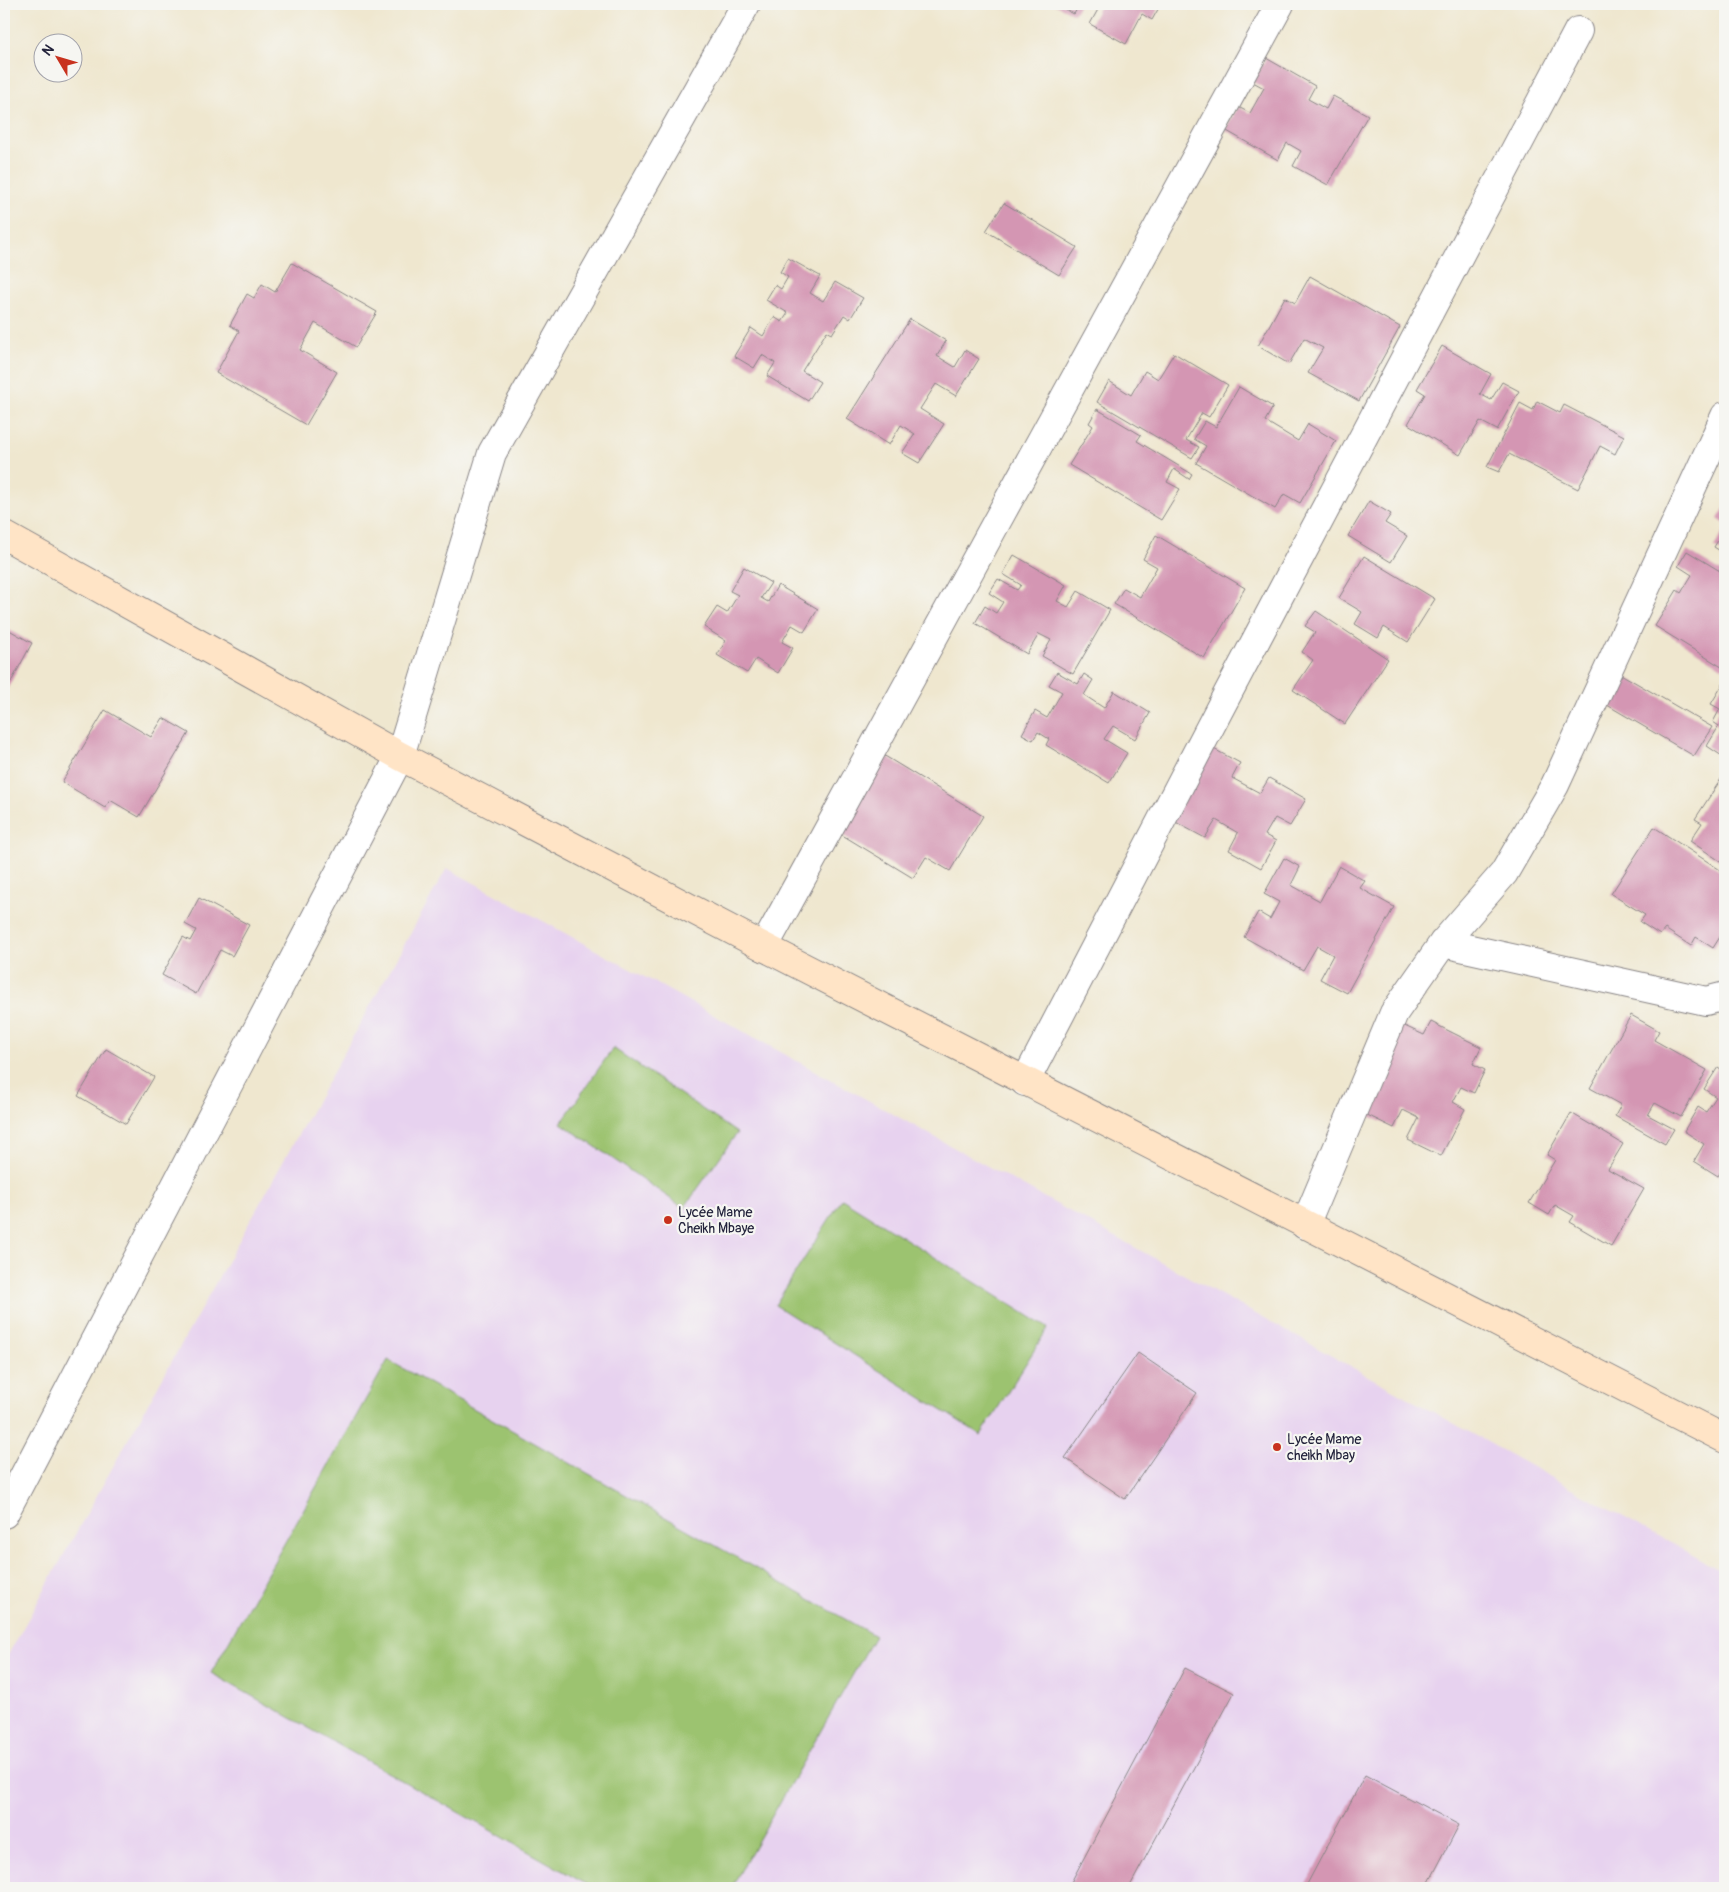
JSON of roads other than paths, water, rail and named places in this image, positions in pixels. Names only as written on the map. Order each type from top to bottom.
[{"type":"main road","points":[[4,534],[400,756],[764,948],[1725,1439]]},
{"type":"street","points":[[4,1514],[400,756],[492,453],[746,4]]},
{"type":"street","points":[[764,948],[1280,4]]},
{"type":"street","points":[[1025,1082],[1219,710],[1578,32]]},
{"type":"street","points":[[1305,1224],[1394,1013],[1443,943],[1504,873],[1555,785],[1725,416]]},
{"type":"street","points":[[1443,943],[1706,1001],[1725,996]]},
{"type":"place","name":"Lycée Mame Cheikh Mbaye","points":[[668,1220]]},
{"type":"place","name":"Lycée Mame cheikh Mbay","points":[[1277,1447]]}]
